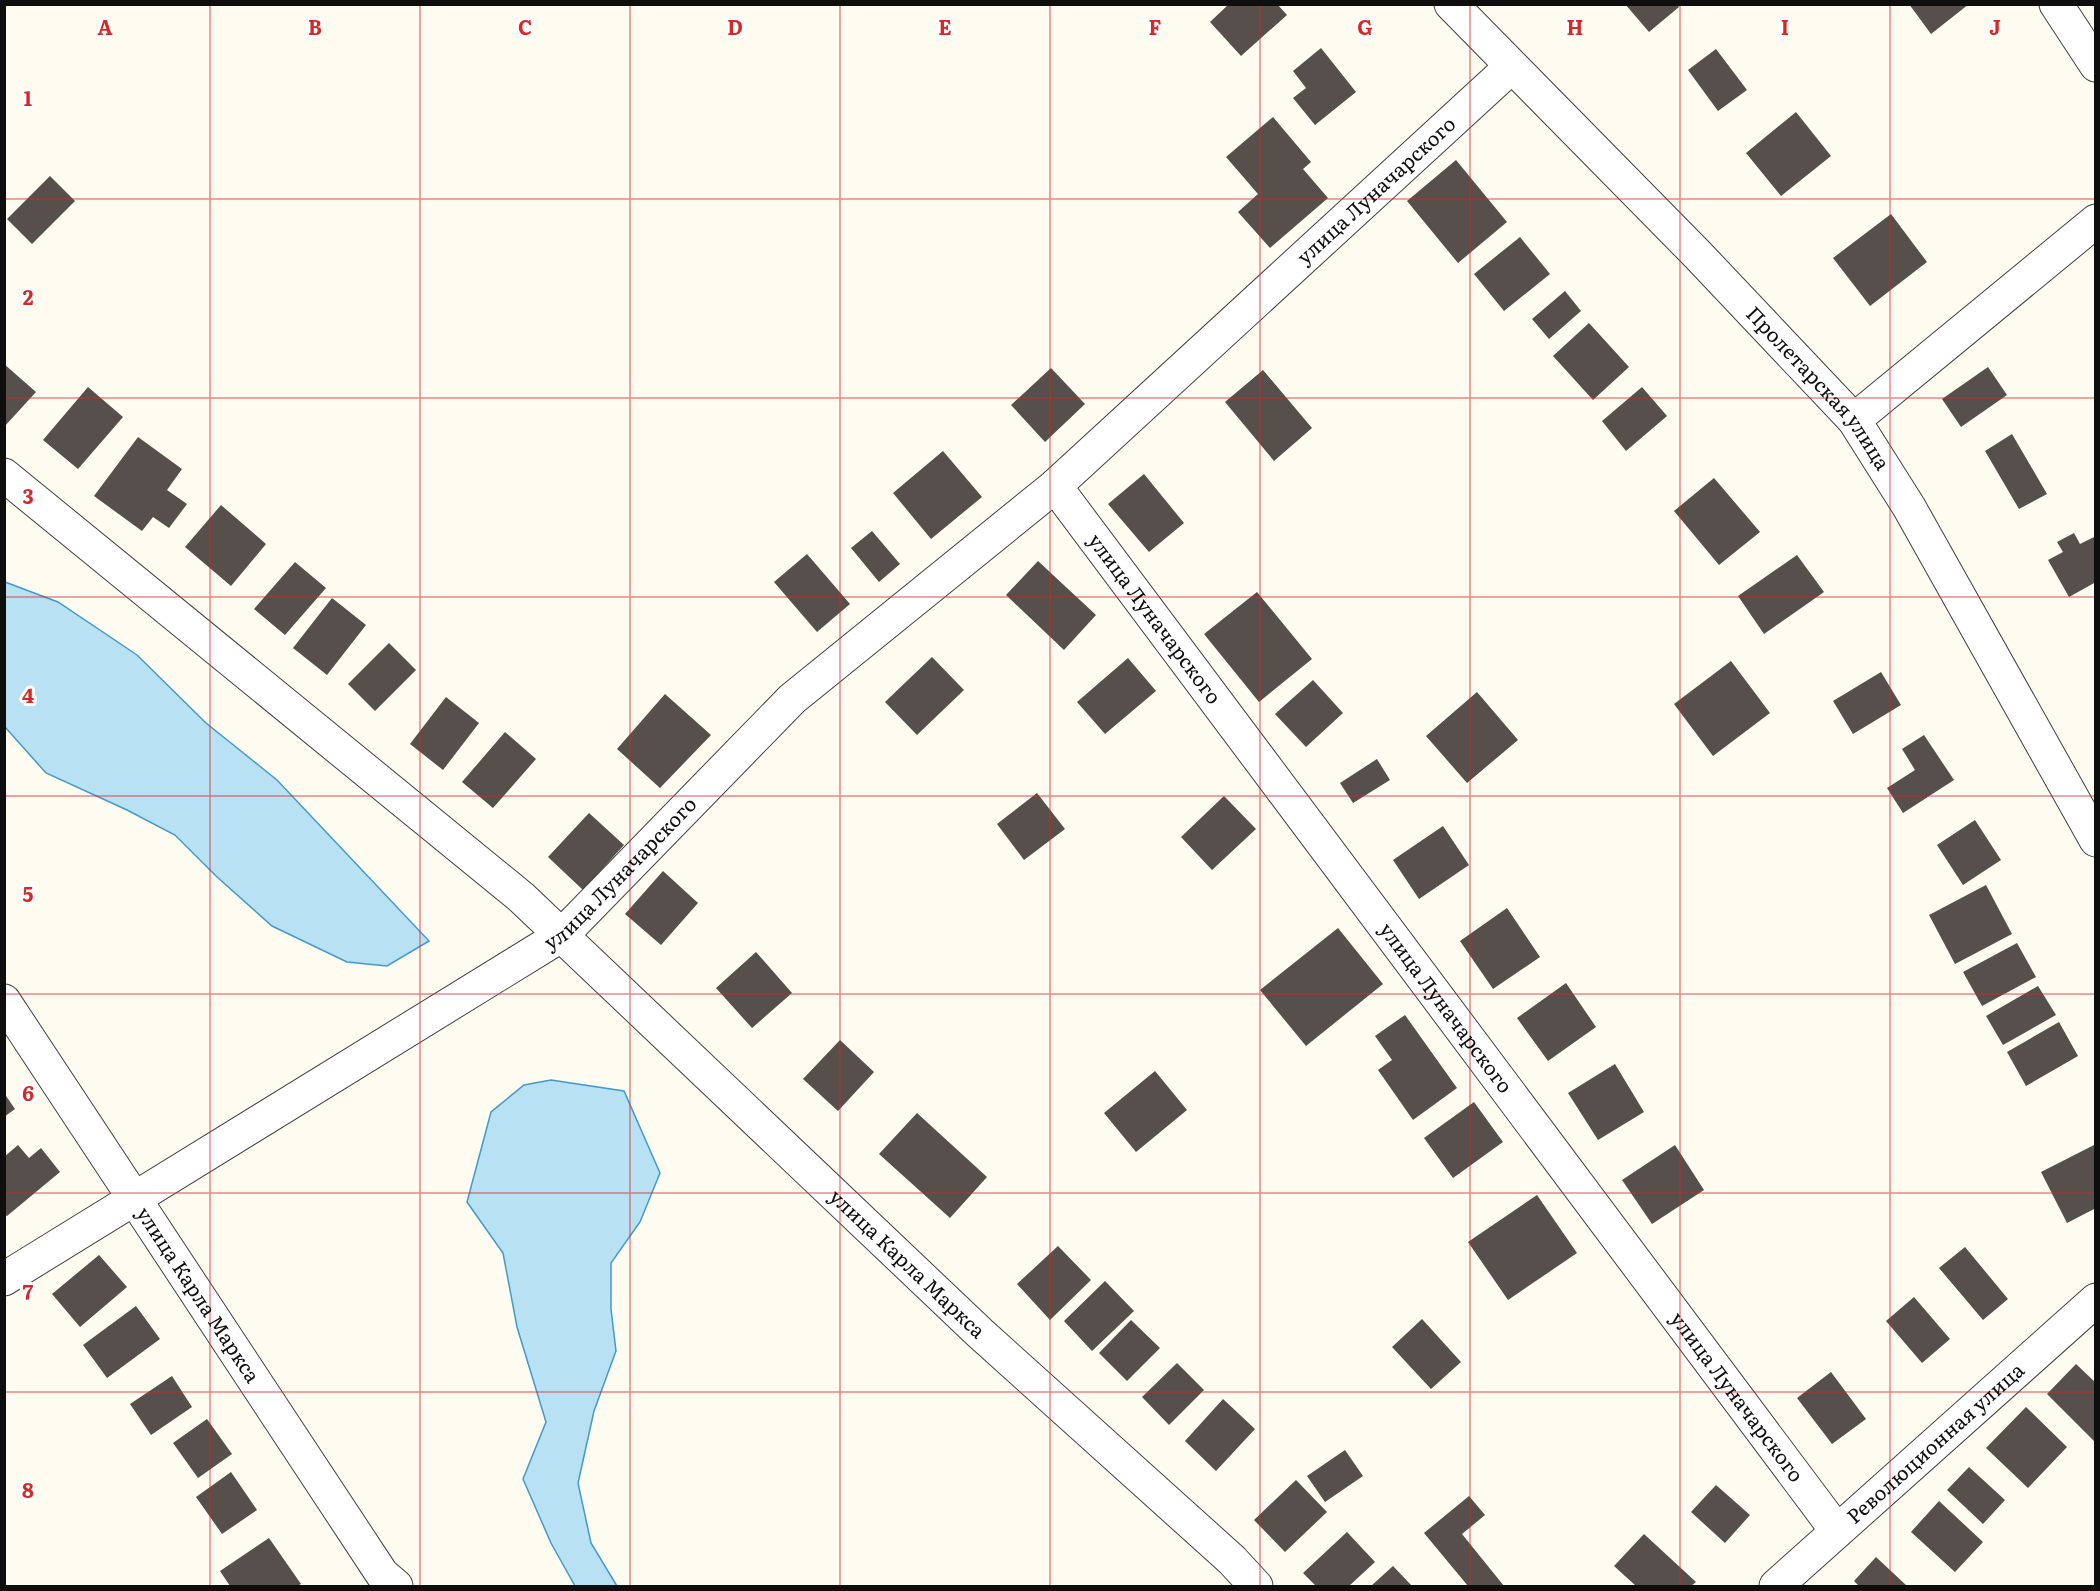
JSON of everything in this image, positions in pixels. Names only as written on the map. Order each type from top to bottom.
[{"type":"street","name":"Пролетарская улица","points":[[1451,4],[1510,67],[1697,254],[1854,420],[1909,507],[2096,840]]},
{"type":"street","points":[[2056,4],[2096,66]]},
{"type":"street","name":"улица Луначарского","points":[[4,1279],[562,935],[792,699],[1055,486],[1510,67]]},
{"type":"street","points":[[1854,420],[2096,220]]},
{"type":"street","name":"улица Карла Маркса","points":[[4,475],[521,897],[980,1333],[1232,1560],[1256,1587]]},
{"type":"street","name":"улица Луначарского","points":[[1055,486],[1838,1531]]},
{"type":"street","name":"улица Карла Маркса","points":[[4,1001],[382,1574],[396,1587]]},
{"type":"street","name":"Революционная улица","points":[[1776,1587],[2096,1300]]},
{"type":"water","points":[[5,582],[58,602],[137,655],[206,723],[277,780],[429,941],[387,966],[347,962],[272,926],[216,876],[175,835],[46,773],[5,727]]},
{"type":"water","points":[[551,1080],[624,1091],[660,1173],[640,1222],[611,1263],[611,1309],[616,1351],[594,1411],[578,1483],[591,1543],[617,1586],[575,1586],[551,1543],[523,1479],[546,1422],[517,1327],[503,1253],[467,1202],[491,1112],[524,1085]]},
{"type":"building","points":[[1229,4],[1277,4],[1287,15],[1241,56],[1210,22]]},
{"type":"building","points":[[1625,4],[1677,4],[1679,7],[1649,32]]},
{"type":"building","points":[[1909,4],[1969,4],[1931,34]]},
{"type":"building","points":[[1321,48],[1356,92],[1315,125],[1293,98],[1306,88],[1293,71]]},
{"type":"building","points":[[1716,49],[1747,90],[1718,111],[1688,70]]},
{"type":"building","points":[[1796,112],[1831,156],[1781,196],[1746,153]]},
{"type":"building","points":[[1273,117],[1311,162],[1303,169],[1328,198],[1270,248],[1238,212],[1258,194],[1226,157]]},
{"type":"building","points":[[1456,160],[1507,222],[1458,263],[1407,201]]},
{"type":"building","points":[[50,176],[75,201],[32,244],[7,219]]},
{"type":"building","points":[[1891,214],[1927,262],[1870,306],[1833,258]]},
{"type":"building","points":[[1520,237],[1550,274],[1504,311],[1474,274]]},
{"type":"building","points":[[1565,291],[1581,311],[1549,339],[1532,319]]},
{"type":"building","points":[[1589,323],[1629,367],[1593,400],[1553,356]]},
{"type":"building","points":[[4,364],[36,392],[4,427]]},
{"type":"building","points":[[1988,367],[2007,395],[1961,427],[1942,399]]},
{"type":"building","points":[[1051,368],[1085,404],[1045,442],[1011,405]]},
{"type":"building","points":[[1263,370],[1312,428],[1274,461],[1225,402]]},
{"type":"building","points":[[88,387],[123,417],[78,469],[43,440]]},
{"type":"building","points":[[1642,387],[1667,416],[1626,451],[1602,421]]},
{"type":"building","points":[[2012,434],[2047,494],[2019,509],[1985,451]]},
{"type":"building","points":[[138,437],[182,469],[167,490],[187,504],[169,528],[153,517],[142,531],[94,496]]},
{"type":"building","points":[[943,451],[982,497],[931,539],[893,493]]},
{"type":"building","points":[[1144,474],[1184,523],[1149,552],[1108,504]]},
{"type":"building","points":[[1714,478],[1760,532],[1719,565],[1674,511]]},
{"type":"building","points":[[221,505],[266,544],[231,586],[185,547]]},
{"type":"building","points":[[872,531],[900,564],[879,582],[851,548]]},
{"type":"building","points":[[2074,533],[2080,544],[2096,536],[2096,582],[2069,597],[2048,560],[2063,552],[2057,542]]},
{"type":"building","points":[[807,554],[850,604],[817,632],[774,582]]},
{"type":"building","points":[[1797,555],[1824,592],[1764,634],[1738,596]]},
{"type":"building","points":[[1038,561],[1096,615],[1064,650],[1006,595]]},
{"type":"building","points":[[295,562],[326,588],[285,635],[254,609]]},
{"type":"building","points":[[1257,592],[1312,659],[1259,702],[1204,634]]},
{"type":"building","points":[[332,598],[366,625],[327,675],[293,648]]},
{"type":"building","points":[[389,643],[416,670],[375,711],[348,684]]},
{"type":"building","points":[[932,657],[964,690],[917,735],[885,702]]},
{"type":"building","points":[[1128,658],[1156,691],[1105,734],[1077,702]]},
{"type":"building","points":[[1731,661],[1770,713],[1713,756],[1674,704]]},
{"type":"building","points":[[1881,672],[1901,705],[1853,734],[1833,701]]},
{"type":"building","points":[[1313,680],[1343,713],[1306,747],[1275,714]]},
{"type":"building","points":[[1477,692],[1518,740],[1467,783],[1426,736]]},
{"type":"building","points":[[665,694],[711,735],[660,788],[617,749]]},
{"type":"building","points":[[446,697],[479,723],[443,770],[410,744]]},
{"type":"building","points":[[505,732],[536,759],[493,808],[462,782]]},
{"type":"building","points":[[1924,735],[1954,780],[1903,813],[1887,788],[1915,770],[1902,749]]},
{"type":"building","points":[[1377,759],[1390,780],[1353,803],[1340,783]]},
{"type":"building","points":[[1037,793],[1065,829],[1024,860],[997,824]]},
{"type":"building","points":[[1224,796],[1256,829],[1212,870],[1181,837]]},
{"type":"building","points":[[589,813],[624,845],[583,890],[548,857]]},
{"type":"building","points":[[1975,820],[2001,860],[1963,885],[1937,845]]},
{"type":"building","points":[[1443,826],[1469,865],[1419,899],[1393,860]]},
{"type":"building","points":[[663,871],[698,903],[661,945],[625,914]]},
{"type":"building","points":[[1986,885],[2012,934],[1955,964],[1929,915]]},
{"type":"building","points":[[1507,908],[1540,957],[1493,989],[1460,941]]},
{"type":"building","points":[[1338,928],[1383,984],[1306,1046],[1260,990]]},
{"type":"building","points":[[2017,943],[2036,977],[1982,1006],[1963,972]]},
{"type":"building","points":[[756,952],[792,993],[752,1028],[716,988]]},
{"type":"building","points":[[1566,983],[1596,1027],[1548,1061],[1517,1018]]},
{"type":"building","points":[[2038,986],[2056,1015],[2003,1045],[1986,1016]]},
{"type":"building","points":[[1405,1015],[1457,1088],[1413,1120],[1378,1070],[1392,1060],[1375,1036]]},
{"type":"building","points":[[2059,1022],[2078,1056],[2026,1086],[2007,1052]]},
{"type":"building","points":[[840,1040],[874,1072],[838,1111],[803,1079]]},
{"type":"building","points":[[1615,1064],[1644,1112],[1598,1140],[1568,1093]]},
{"type":"building","points":[[1155,1071],[1187,1110],[1136,1152],[1104,1113]]},
{"type":"building","points":[[4,1093],[15,1109],[4,1117]]},
{"type":"building","points":[[1474,1102],[1503,1142],[1453,1178],[1424,1138]]},
{"type":"building","points":[[917,1113],[987,1177],[950,1218],[879,1154]]},
{"type":"building","points":[[2096,1144],[2096,1208],[2067,1223],[2041,1172]]},
{"type":"building","points":[[18,1145],[29,1158],[41,1148],[60,1172],[7,1216],[4,1214],[4,1157]]},
{"type":"building","points":[[1675,1145],[1704,1190],[1652,1224],[1622,1180]]},
{"type":"building","points":[[1537,1195],[1577,1253],[1508,1300],[1468,1242]]},
{"type":"building","points":[[1058,1246],[1091,1280],[1050,1320],[1017,1284]]},
{"type":"building","points":[[1965,1247],[2008,1299],[1983,1320],[1939,1268]]},
{"type":"building","points":[[99,1255],[127,1287],[80,1327],[52,1294]]},
{"type":"building","points":[[1105,1281],[1134,1311],[1092,1351],[1064,1321]]},
{"type":"building","points":[[1914,1297],[1950,1339],[1922,1363],[1886,1321]]},
{"type":"building","points":[[136,1306],[160,1339],[107,1378],[83,1345]]},
{"type":"building","points":[[1422,1319],[1461,1362],[1431,1389],[1392,1347]]},
{"type":"building","points":[[1131,1320],[1160,1348],[1127,1381],[1099,1353]]},
{"type":"building","points":[[1177,1363],[1204,1390],[1169,1425],[1142,1397]]},
{"type":"building","points":[[2076,1364],[2096,1383],[2096,1443],[2047,1394]]},
{"type":"building","points":[[1831,1372],[1866,1419],[1832,1444],[1797,1398]]},
{"type":"building","points":[[172,1376],[192,1407],[151,1435],[130,1404]]},
{"type":"building","points":[[1223,1399],[1255,1429],[1216,1471],[1185,1441]]},
{"type":"building","points":[[2026,1407],[2067,1447],[2028,1488],[1986,1448]]},
{"type":"building","points":[[207,1419],[232,1454],[198,1478],[173,1443]]},
{"type":"building","points":[[1345,1450],[1363,1476],[1325,1502],[1307,1476]]},
{"type":"building","points":[[1969,1467],[2005,1500],[1983,1524],[1947,1490]]},
{"type":"building","points":[[231,1472],[257,1510],[222,1534],[196,1497]]},
{"type":"building","points":[[1296,1480],[1327,1512],[1285,1552],[1254,1520]]},
{"type":"building","points":[[1716,1485],[1750,1515],[1725,1543],[1691,1512]]},
{"type":"building","points":[[1469,1496],[1485,1515],[1462,1534],[1504,1586],[1468,1586],[1424,1533]]},
{"type":"building","points":[[1939,1501],[1983,1542],[1955,1572],[1911,1532]]},
{"type":"building","points":[[1347,1532],[1375,1562],[1349,1586],[1316,1586],[1303,1573]]},
{"type":"building","points":[[1644,1534],[1696,1582],[1691,1586],[1636,1586],[1614,1566]]},
{"type":"building","points":[[269,1538],[301,1584],[297,1586],[230,1586],[220,1571]]},
{"type":"building","points":[[1876,1557],[1907,1586],[1859,1586],[1854,1581]]},
{"type":"building","points":[[1393,1566],[1412,1586],[1371,1586]]}]
